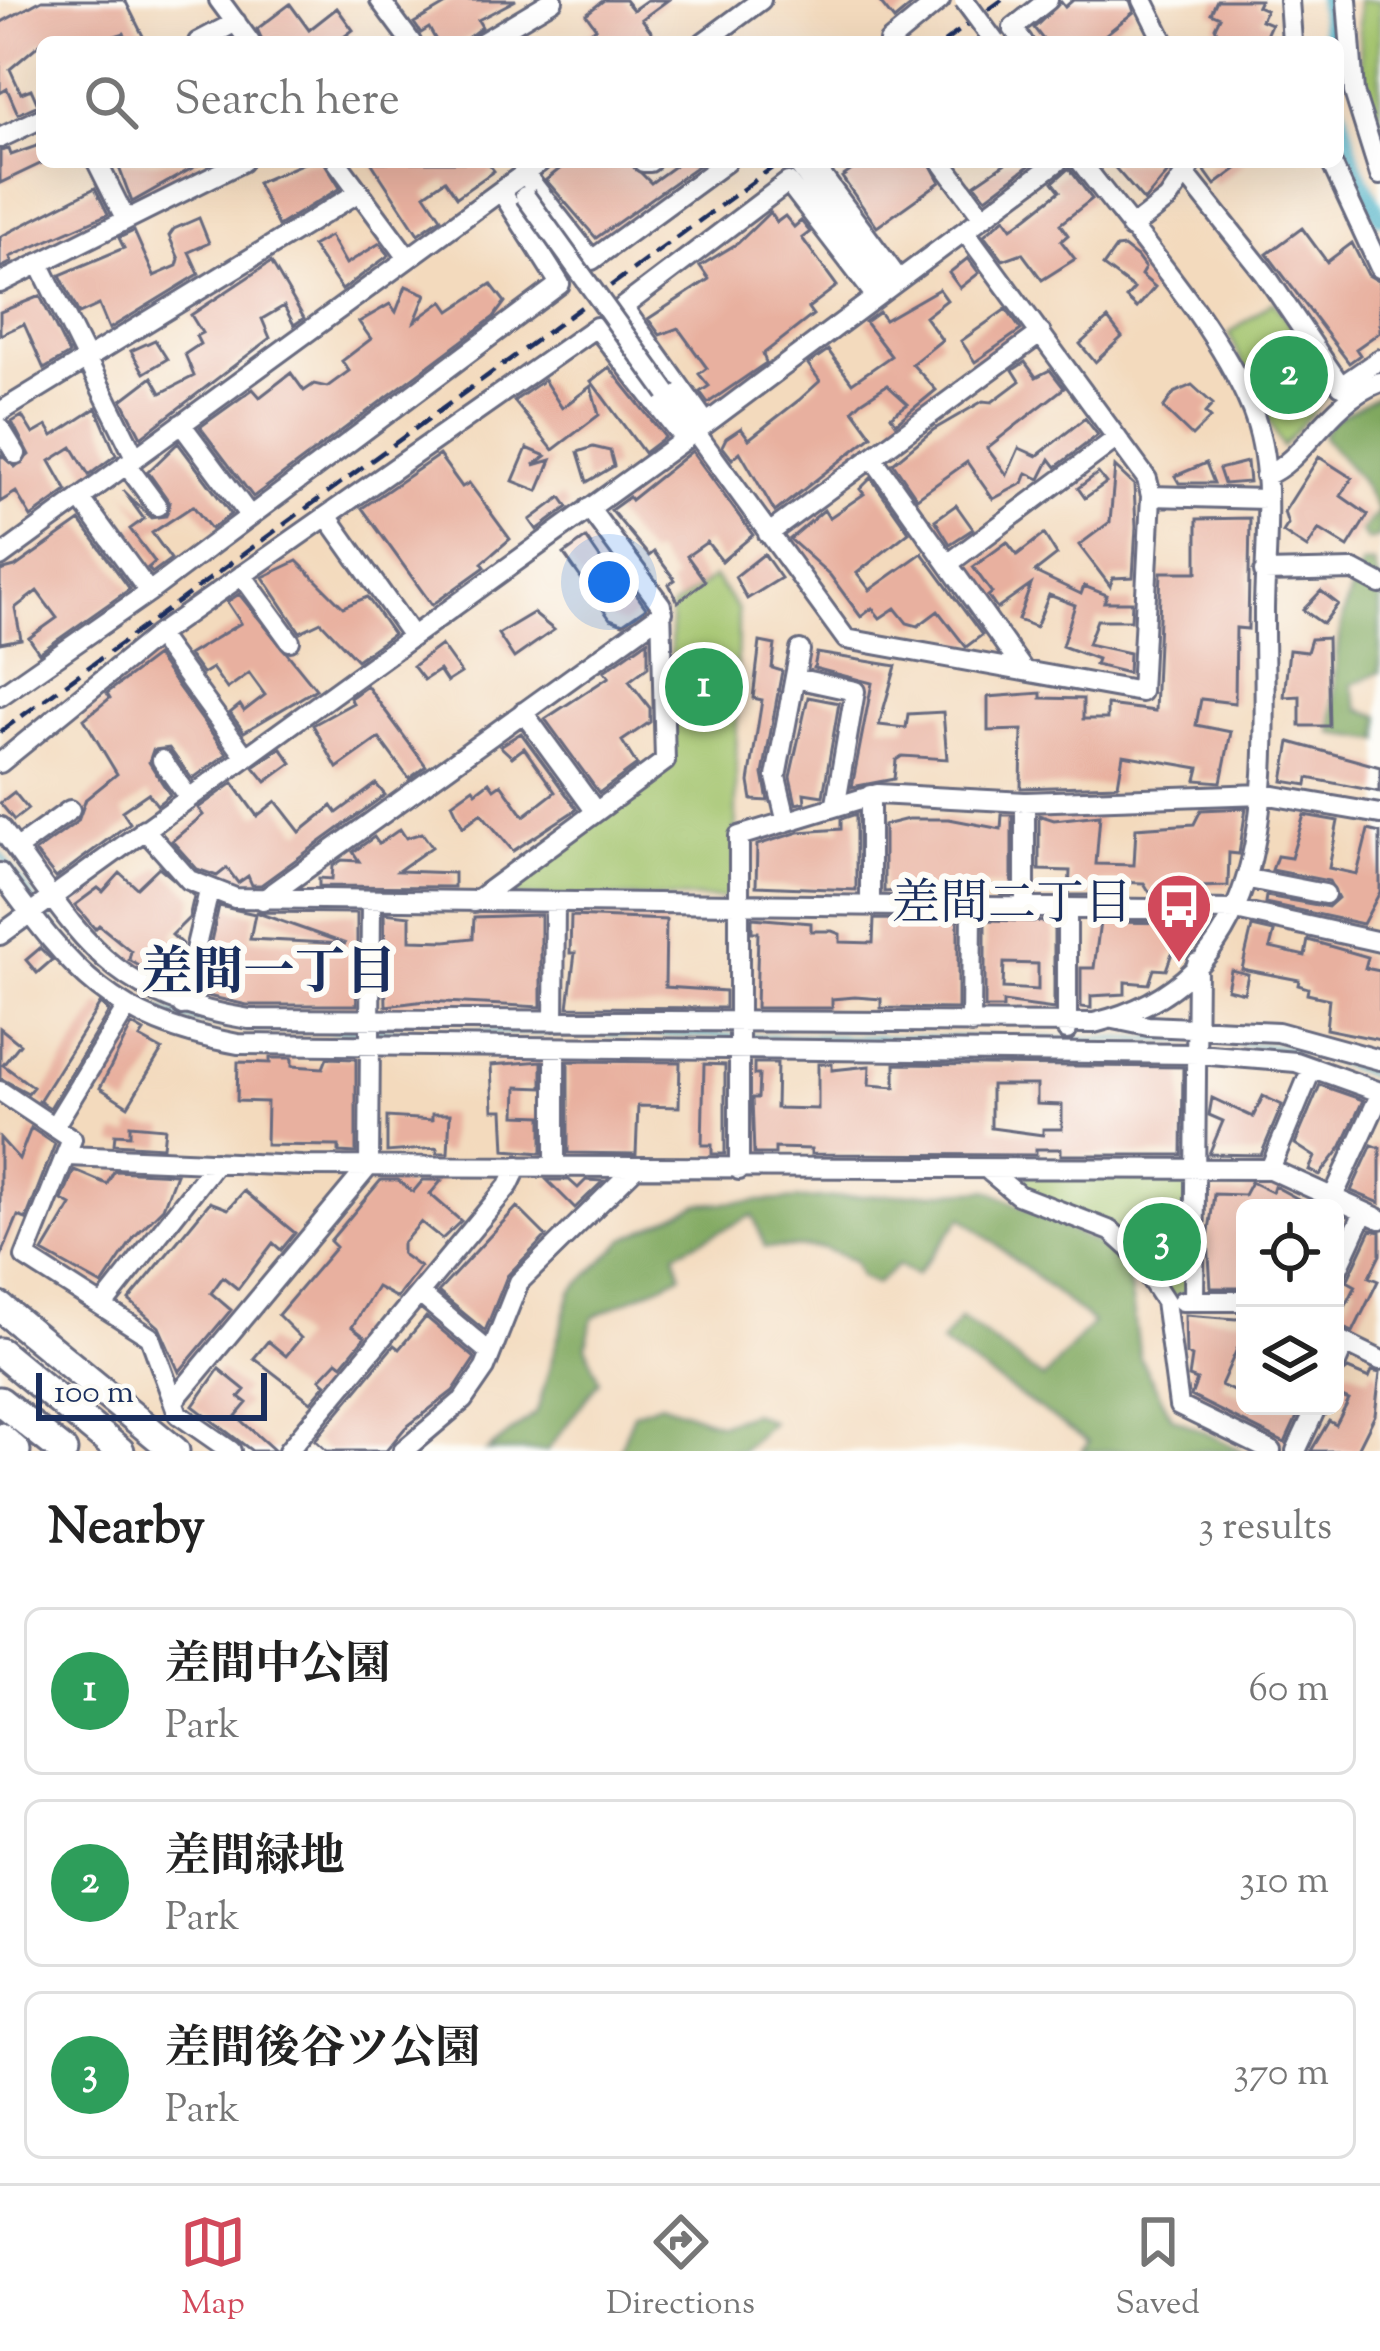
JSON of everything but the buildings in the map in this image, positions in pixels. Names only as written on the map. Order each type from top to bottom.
[{"type":"highway","points":[[0,1307],[175,1451]]},
{"type":"highway","points":[[0,1352],[120,1451]]},
{"type":"highway","points":[[0,1401],[63,1451]]},
{"type":"highway","points":[[0,1437],[16,1451]]},
{"type":"street","points":[[219,0],[246,36]]},
{"type":"street","points":[[380,0],[407,36]]},
{"type":"street","points":[[493,36],[553,0]]},
{"type":"street","points":[[717,36],[761,0]]},
{"type":"street","points":[[897,36],[940,0]]},
{"type":"street","points":[[964,0],[990,36]]},
{"type":"street","points":[[1019,36],[1013,28],[1048,0]]},
{"type":"street","points":[[1143,0],[1162,36]]},
{"type":"street","points":[[1289,0],[1292,36]]},
{"type":"street","points":[[1347,0],[1354,92],[1380,175]]},
{"type":"street","points":[[209,36],[236,22]]},
{"type":"street","points":[[0,138],[36,121]]},
{"type":"street","points":[[100,168],[126,220]]},
{"type":"street","points":[[0,283],[230,168]]},
{"type":"street","points":[[342,168],[408,259]]},
{"type":"street","points":[[521,181],[592,260],[711,168]]},
{"type":"street","points":[[800,168],[884,283]]},
{"type":"street","points":[[816,168],[884,283]]},
{"type":"street","points":[[946,168],[983,217]]},
{"type":"street","points":[[0,935],[695,432],[884,283],[1049,168]]},
{"type":"street","points":[[1086,168],[1231,367],[1254,414],[1266,499],[1263,794],[1249,879],[1236,910],[1197,963],[1156,998],[1112,1019]]},
{"type":"street","points":[[1334,168],[1380,268]]},
{"type":"street","points":[[1131,228],[1190,169],[1341,386],[1380,359]]},
{"type":"street","points":[[0,557],[521,181]]},
{"type":"street","points":[[521,181],[667,393],[846,639],[1141,692],[1151,496],[1147,479],[965,230]]},
{"type":"street","points":[[0,695],[149,592],[560,284],[521,181]]},
{"type":"street","points":[[695,432],[623,307],[788,182],[884,283]]},
{"type":"street","points":[[0,412],[359,192]]},
{"type":"street","points":[[39,263],[130,461],[157,506]]},
{"type":"street","points":[[0,763],[157,635],[596,327],[695,432]]},
{"type":"street","points":[[768,534],[1041,333]]},
{"type":"street","points":[[1265,476],[1280,470],[1332,411],[1380,382]]},
{"type":"street","points":[[181,424],[249,515]]},
{"type":"street","points":[[0,428],[16,454]]},
{"type":"street","points":[[948,564],[1117,438]]},
{"type":"street","points":[[872,457],[1024,671]]},
{"type":"street","points":[[1151,496],[1266,499]]},
{"type":"street","points":[[80,498],[149,592]]},
{"type":"street","points":[[474,902],[665,761],[663,612],[589,508]]},
{"type":"street","points":[[327,515],[412,635]]},
{"type":"street","points":[[1264,572],[1354,570],[1380,584]]},
{"type":"street","points":[[242,575],[290,641]]},
{"type":"street","points":[[262,899],[663,612]]},
{"type":"street","points":[[157,635],[245,756]]},
{"type":"street","points":[[786,819],[776,777],[800,650]]},
{"type":"street","points":[[795,678],[855,691],[836,803]]},
{"type":"street","points":[[523,712],[596,812]]},
{"type":"street","points":[[162,760],[188,797]]},
{"type":"street","points":[[739,1170],[740,836],[870,795],[1025,802],[1263,794],[1380,814]]},
{"type":"street","points":[[870,795],[870,905]]},
{"type":"street","points":[[1025,802],[1025,908]]},
{"type":"street","points":[[16,849],[70,810]]},
{"type":"street","points":[[0,827],[104,962],[142,988],[182,1006],[249,1019],[971,1024],[1112,1019],[1148,1026],[1278,1032],[1380,1060]]},
{"type":"street","points":[[144,829],[174,867],[209,891],[262,899],[1236,910],[1380,942]]},
{"type":"street","points":[[0,873],[84,976],[126,1009],[160,1026],[238,1044],[1198,1054],[1312,1068],[1380,1094],[1333,1197]]},
{"type":"street","points":[[1249,879],[1325,893]]},
{"type":"street","points":[[182,1006],[209,891]]},
{"type":"street","points":[[176,1398],[369,1166],[371,902]]},
{"type":"street","points":[[554,1021],[555,902]]},
{"type":"street","points":[[971,1024],[972,907]]},
{"type":"street","points":[[1066,1053],[1067,909]]},
{"type":"street","points":[[1194,1301],[1197,963]]},
{"type":"street","points":[[56,1125],[126,1009]]},
{"type":"street","points":[[555,1049],[555,1166]]},
{"type":"street","points":[[1270,1169],[1312,1068]]},
{"type":"street","points":[[0,1091],[72,1139],[25,1257],[150,1336],[178,1414],[231,1451]]},
{"type":"street","points":[[68,1156],[369,1166],[1270,1169],[1372,1215],[1344,1260]]},
{"type":"street","points":[[104,1304],[216,1162]]},
{"type":"street","points":[[297,1448],[518,1166]]},
{"type":"street","points":[[403,1451],[463,1400],[519,1282],[634,1168]]},
{"type":"street","points":[[988,1169],[1018,1196],[1111,1231],[1131,1249],[1165,1301],[1179,1406],[1271,1451]]},
{"type":"street","points":[[420,1294],[489,1352]]},
{"type":"street","points":[[1165,1301],[1236,1301]]},
{"type":"street","points":[[1344,1343],[1380,1360]]},
{"type":"street","points":[[1296,1451],[1313,1415]]},
{"type":"green space","points":[[1358,0],[1380,0],[1380,145],[1362,80]]},
{"type":"green space","points":[[1273,301],[1335,386],[1282,447],[1229,334]]},
{"type":"green space","points":[[1380,394],[1380,536],[1368,541],[1361,532],[1378,511],[1358,477],[1322,436],[1332,421]]},
{"type":"green space","points":[[1374,563],[1380,589],[1380,672],[1352,685],[1359,709],[1380,716],[1380,740],[1332,733],[1346,605],[1362,564]]},
{"type":"green space","points":[[714,577],[738,610],[735,888],[726,898],[518,897],[512,881],[672,764],[671,608]]},
{"type":"green space","points":[[1028,1174],[1183,1174],[1193,1187],[1191,1290],[1170,1297],[1143,1254],[1022,1191]]},
{"type":"green space","points":[[988,1190],[1126,1258],[1140,1358],[1172,1417],[1244,1451],[1082,1451],[1089,1442],[941,1343],[961,1318],[1043,1379],[1093,1323],[962,1217],[916,1275],[898,1265],[876,1284],[860,1277],[854,1261],[823,1248],[765,1247],[753,1215],[675,1253],[681,1275],[593,1317],[586,1346],[599,1381],[547,1451],[487,1451],[537,1412],[571,1292],[625,1239],[699,1204]]},
{"type":"green space","points":[[660,1403],[720,1424],[752,1413],[772,1422],[741,1451],[619,1451],[634,1413]]},
{"type":"waterway","points":[[1325,0],[1328,36]]},
{"type":"waterway","points":[[1344,126],[1354,163],[1380,217]]},
{"type":"waterway","points":[[0,853],[36,902]]},
{"type":"waterway","points":[[43,911],[112,982],[147,1004],[184,1018],[264,1029],[361,1030]]},
{"type":"waterway","points":[[373,1030],[733,1036]]},
{"type":"waterway","points":[[745,1036],[1189,1040]]},
{"type":"waterway","points":[[1201,1040],[1297,1049],[1380,1078]]},
{"type":"railway","points":[[952,36],[1002,0]]},
{"type":"railway","points":[[0,732],[772,168]]},
{"type":"place","name":"差間緑地","points":[[1289,375]]},
{"type":"place","name":"差間中公園","points":[[704,687]]},
{"type":"place","name":"差間二丁目","points":[[1179,965]]},
{"type":"place","name":"差間後谷ツ公園","points":[[1162,1242]]},
{"type":"district","name":"差間一丁目","points":[[269,975]]}]
